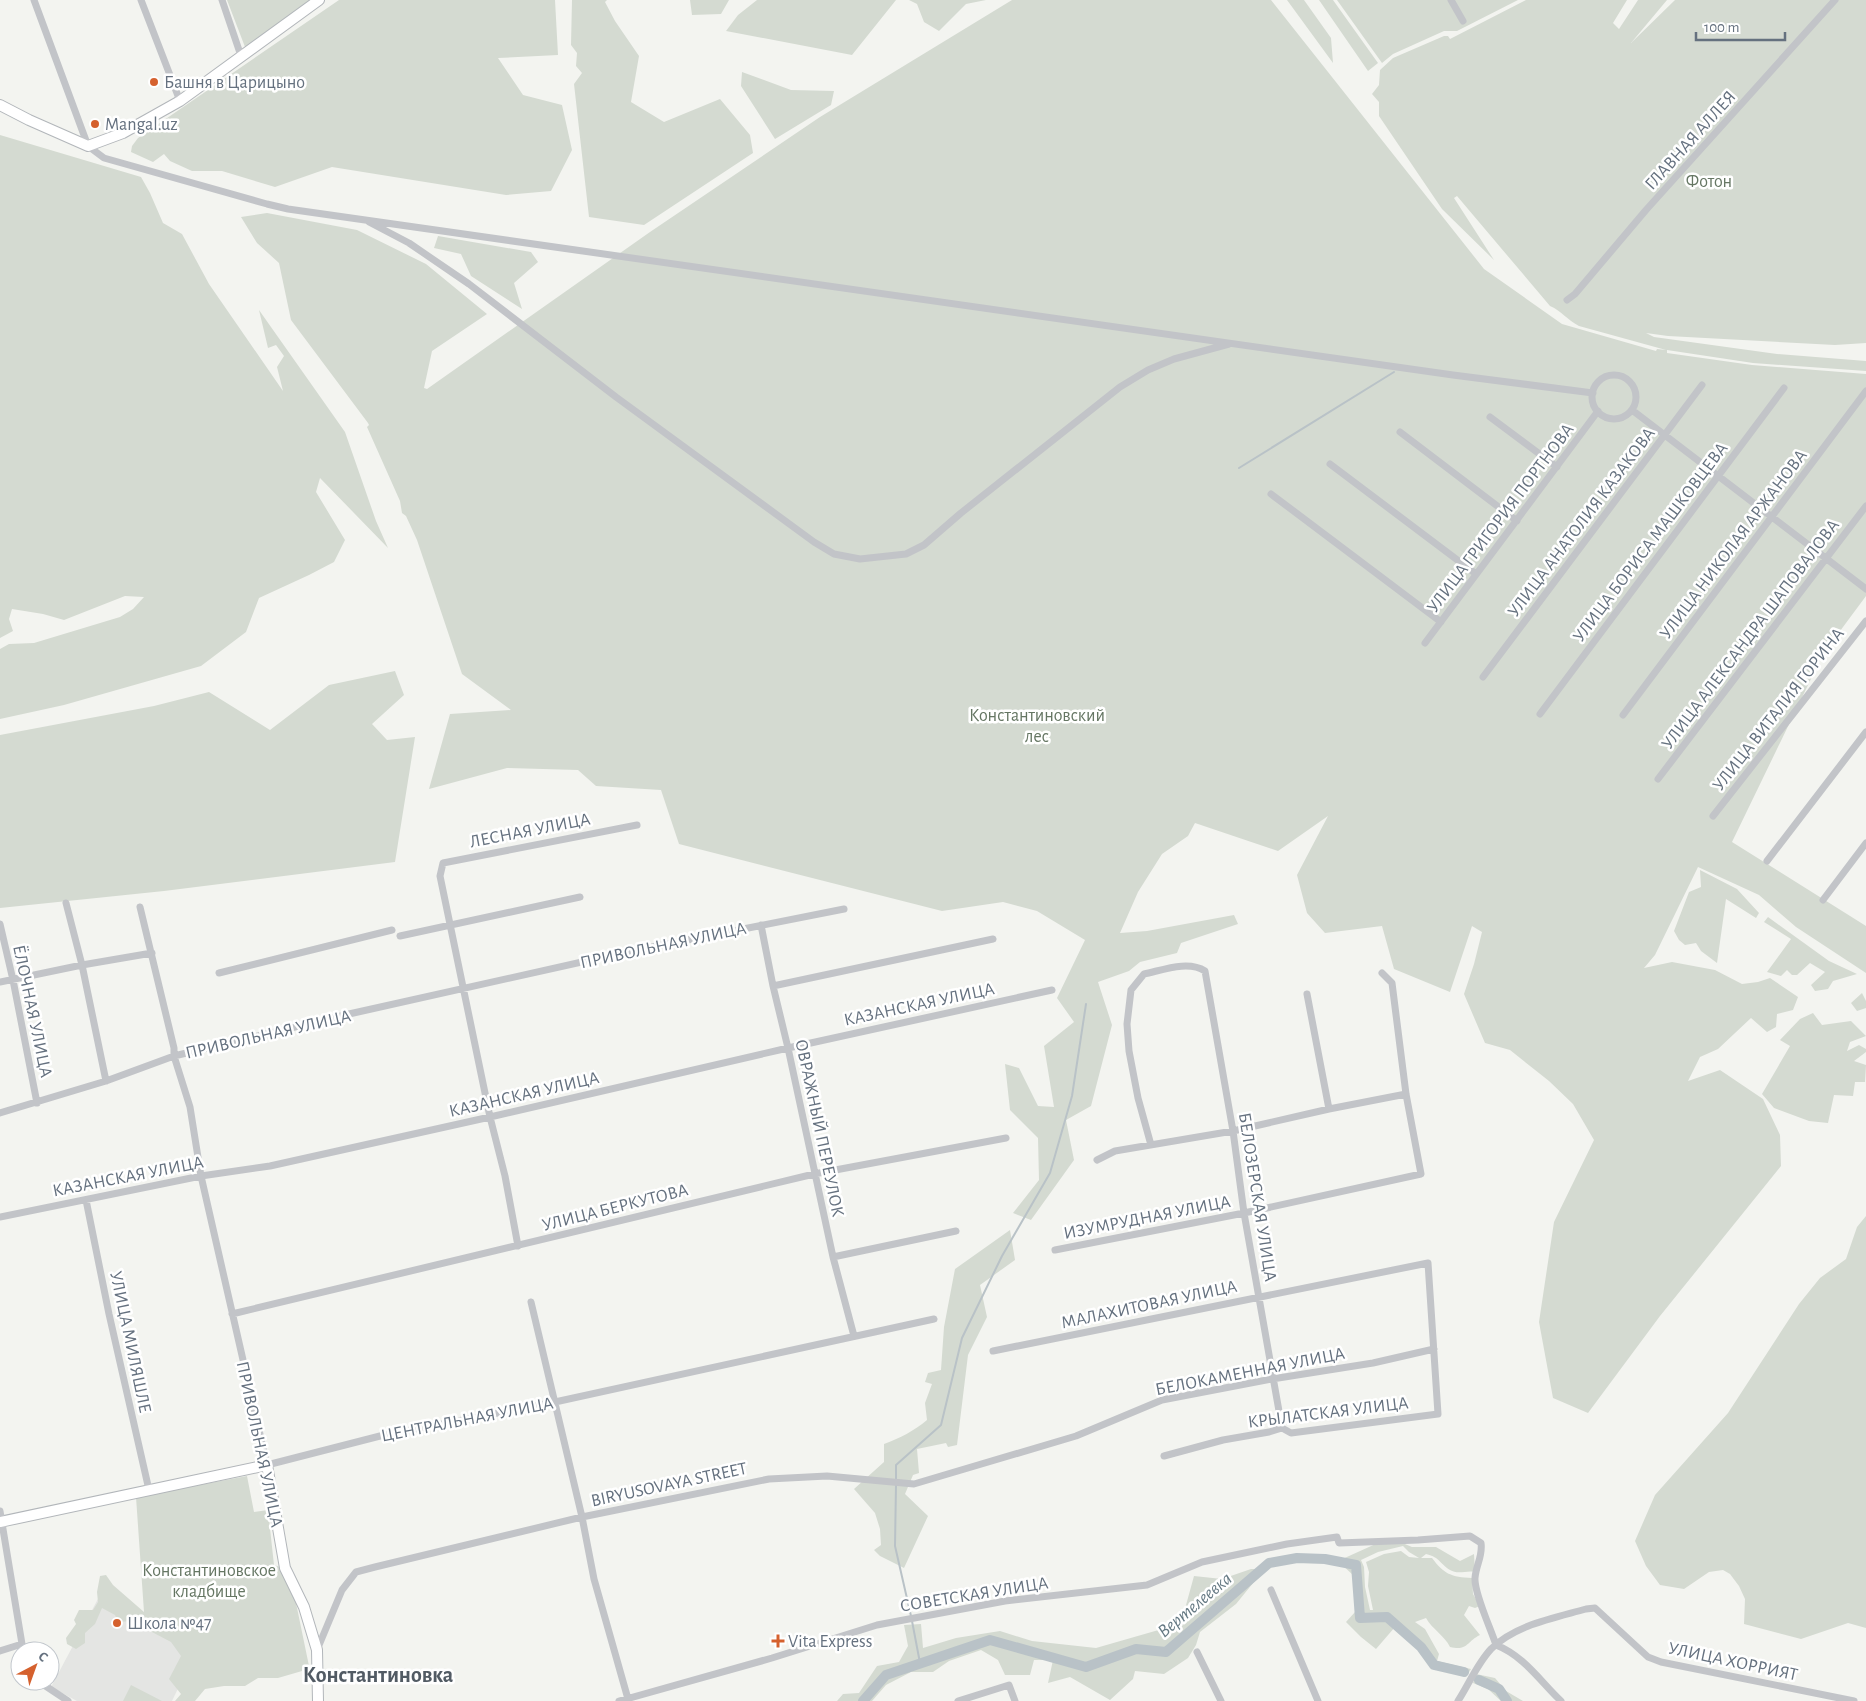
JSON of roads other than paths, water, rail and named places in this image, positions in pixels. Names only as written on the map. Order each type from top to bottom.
[{"type":"street","points":[[34,0],[88,146]]},
{"type":"street","points":[[141,0],[180,101]]},
{"type":"street","points":[[222,0],[241,56]]},
{"type":"street","points":[[88,146],[123,133],[180,101],[319,0]]},
{"type":"street","points":[[1451,0],[1463,21]]},
{"type":"street","name":"ГЛАВНАЯ АЛЛЕЯ","points":[[1567,300],[1575,294],[1646,210],[1835,0]]},
{"type":"street","points":[[0,105],[88,146],[104,158],[288,209],[1233,344],[1593,393]]},
{"type":"street","points":[[365,220],[410,243],[469,284],[616,397],[814,542],[834,554],[860,559],[906,554],[924,545],[1120,387],[1148,370],[1174,358],[1233,344]]},
{"type":"street","points":[[1609,375],[1622,376],[1633,384],[1635,389],[1636,396],[1632,410],[1620,418],[1606,417],[1598,411],[1593,401],[1594,387],[1609,375]]},
{"type":"street","name":"УЛИЦА АНАТОЛИЯ КАЗАКОВА","points":[[1483,678],[1702,385]]},
{"type":"street","name":"УЛИЦА БОРИСА МАШКОВЦЕВА","points":[[1540,714],[1784,388]]},
{"type":"street","name":"УЛИЦА НИКОЛАЯ АРЖАНОВА","points":[[1623,715],[1866,391]]},
{"type":"street","points":[[1632,410],[1866,589]]},
{"type":"street","name":"УЛИЦА ГРИГОРИЯ ПОРТНОВА","points":[[1425,643],[1598,411]]},
{"type":"street","points":[[1490,417],[1557,467]]},
{"type":"street","points":[[1400,432],[1517,520]]},
{"type":"street","points":[[1330,464],[1476,574]]},
{"type":"street","points":[[1271,494],[1441,622]]},
{"type":"street","name":"УЛИЦА АЛЕКСАНДРА ШАПОВАЛОВА","points":[[1658,779],[1866,506]]},
{"type":"street","name":"УЛИЦА ВИТАЛИЯ ГОРИНА","points":[[1713,816],[1866,621]]},
{"type":"street","points":[[1767,861],[1866,732]]},
{"type":"street","name":"ЛЕСНАЯ УЛИЦА","points":[[450,926],[440,876],[443,863],[636,825]]},
{"type":"street","points":[[1823,900],[1866,844]]},
{"type":"street","points":[[400,936],[580,897]]},
{"type":"street","points":[[66,902],[82,965],[106,1081]]},
{"type":"street","points":[[0,1113],[106,1081],[174,1056],[174,1048],[140,906]]},
{"type":"street","name":"ПРИВОЛЬНАЯ УЛИЦА","points":[[318,1701],[317,1650],[304,1607],[286,1568],[267,1465],[202,1176],[190,1107],[174,1056],[349,1014],[465,990],[622,953],[844,908]]},
{"type":"street","name":"ЁЛОЧНАЯ УЛИЦА","points":[[0,924],[37,1103]]},
{"type":"street","name":"ОВРАЖНЫЙ ПЕРЕУЛОК","points":[[761,924],[814,1174],[854,1336]]},
{"type":"street","points":[[450,926],[465,990],[490,1117],[505,1176],[518,1246]]},
{"type":"street","points":[[219,974],[392,930]]},
{"type":"street","points":[[773,986],[994,939]]},
{"type":"street","points":[[0,982],[152,953]]},
{"type":"street","name":"БЕЛОЗЕРСКАЯ УЛИЦА","points":[[1151,1145],[1138,1098],[1129,1051],[1127,1024],[1131,990],[1144,974],[1176,967],[1197,966],[1205,971],[1233,1131],[1244,1213],[1282,1428]]},
{"type":"street","points":[[1097,1160],[1115,1151],[1233,1131],[1406,1094],[1392,983],[1382,973]]},
{"type":"street","name":"КАЗАНСКАЯ УЛИЦА","points":[[0,1217],[202,1176],[270,1166],[1052,990]]},
{"type":"street","points":[[1307,994],[1329,1109]]},
{"type":"street","name":"ИЗУМРУДНАЯ УЛИЦА","points":[[1056,1250],[1244,1213],[1421,1174],[1406,1094]]},
{"type":"street","name":"УЛИЦА БЕРКУТОВА","points":[[232,1314],[814,1174],[1006,1138]]},
{"type":"street","name":"УЛИЦА МИЛЯШЛЕ","points":[[86,1200],[109,1314],[149,1490]]},
{"type":"street","points":[[833,1257],[956,1231]]},
{"type":"street","name":"МАЛАХИТОВАЯ УЛИЦА","points":[[993,1351],[1428,1263],[1434,1350]]},
{"type":"street","points":[[531,1302],[582,1517],[594,1579],[628,1698]]},
{"type":"street","name":"ЦЕНТРАЛЬНАЯ УЛИЦА","points":[[1,1518],[267,1465],[380,1436],[555,1402],[934,1319]]},
{"type":"street","name":"БЕЛОКАМЕННАЯ УЛИЦА","points":[[1076,1436],[1162,1400],[1272,1379],[1373,1363],[1434,1350]]},
{"type":"street","name":"КРЫЛАТСКАЯ УЛИЦА","points":[[1164,1456],[1223,1440],[1282,1428],[1291,1433],[1438,1414],[1434,1350]]},
{"type":"street","name":"BIRYUSOVAYA STREET","points":[[317,1650],[342,1590],[356,1572],[582,1517],[769,1479],[827,1476],[914,1484],[1076,1436]]},
{"type":"street","points":[[1,1518],[22,1641]]},
{"type":"street","name":"СОВЕТСКАЯ УЛИЦА","points":[[619,1701],[772,1658],[877,1625],[1005,1601],[1146,1585],[1202,1562],[1287,1544],[1337,1538],[1339,1543],[1470,1536],[1481,1543],[1482,1551],[1475,1578],[1477,1592],[1496,1645]]},
{"type":"street","points":[[1272,1590],[1318,1701]]},
{"type":"street","name":"УЛИЦА ХОРРИЯТ","points":[[1496,1645],[1508,1636],[1535,1624],[1595,1608],[1648,1657],[1661,1662],[1854,1701]]},
{"type":"street","points":[[1458,1701],[1483,1659],[1496,1645],[1509,1650],[1522,1661],[1561,1701]]},
{"type":"street","points":[[1197,1652],[1221,1701]]},
{"type":"street","points":[[958,1701],[1009,1685],[1015,1701]]},
{"type":"street","points":[[53,1691],[68,1701]]},
{"type":"waterway","points":[[1239,468],[1394,372]]},
{"type":"waterway","points":[[896,1481],[896,1465],[941,1425],[962,1338],[1002,1256],[1050,1173],[1072,1096],[1086,1004]]},
{"type":"waterway","points":[[896,1485],[895,1546],[911,1616]]},
{"type":"waterway","name":"Вертелеевка","points":[[863,1701],[886,1675],[990,1640],[1086,1667],[1136,1649],[1166,1652],[1269,1563],[1297,1558],[1325,1559],[1356,1565],[1360,1618],[1387,1617],[1421,1647],[1434,1665],[1464,1672]]},
{"type":"waterway","points":[[912,1621],[920,1663]]},
{"type":"waterway","name":"Вертелеевка","points":[[1479,1680],[1499,1689],[1507,1701]]},
{"type":"place","name":"Башня в Царицыно","points":[[154,82]]},
{"type":"place","name":"Mangal.uz","points":[[95,124]]},
{"type":"place","name":"Школа №47","points":[[117,1623]]},
{"type":"place","name":"Vita Express","points":[[778,1641]]},
{"type":"district","name":"Константиновка","points":[[378,1674]]},
{"type":"park label","name":"Фотон","points":[[1709,181]]},
{"type":"park label","name":"Константиновский лес","points":[[1037,725]]},
{"type":"park label","name":"Константиновское кладбище","points":[[209,1580]]}]
